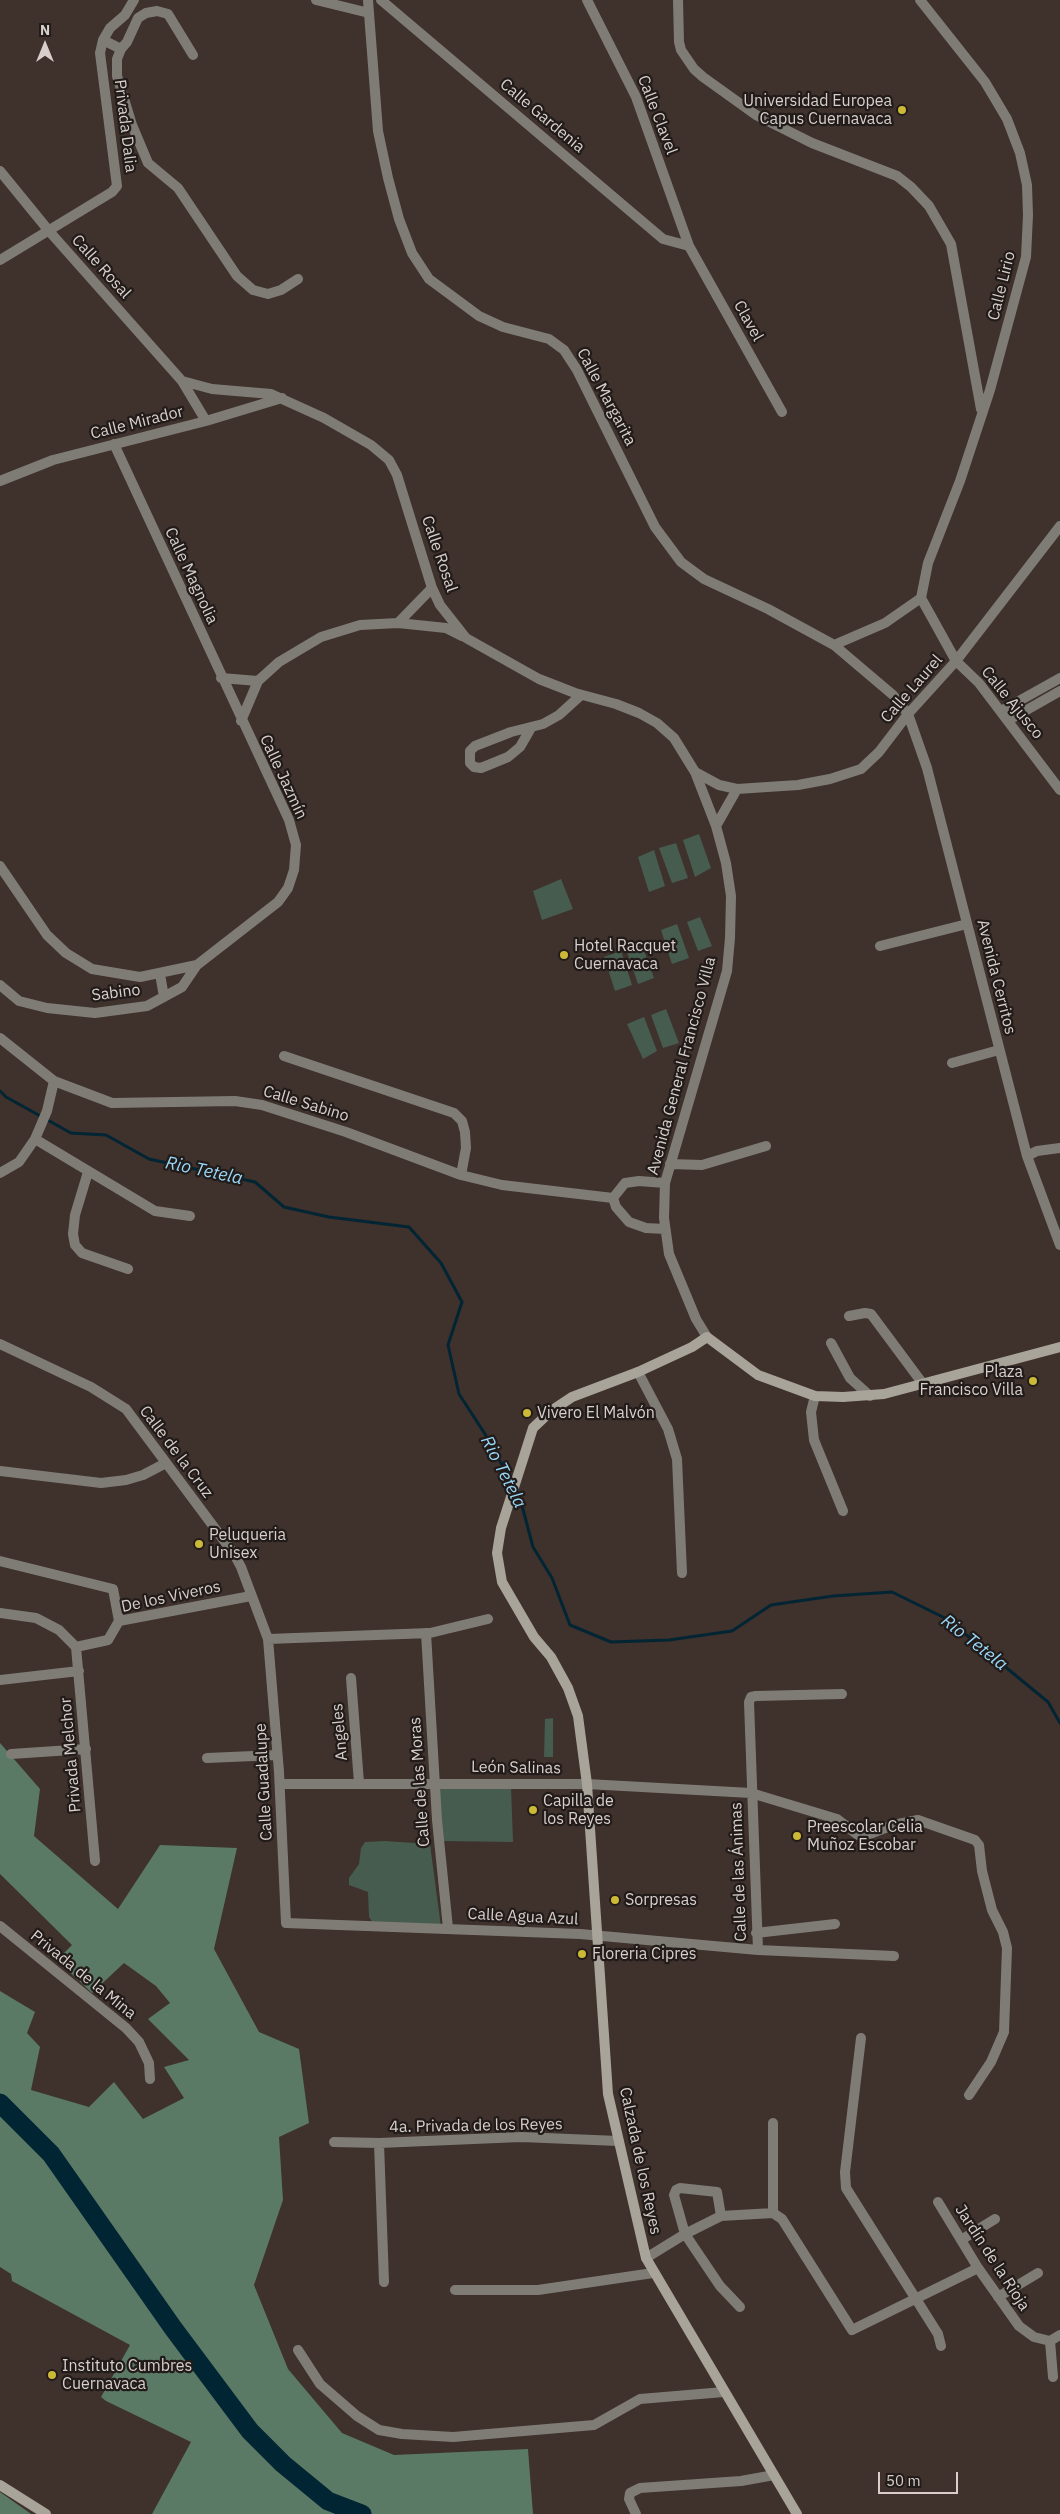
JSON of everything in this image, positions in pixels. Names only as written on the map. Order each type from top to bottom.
[{"type":"street","points":[[121,49],[103,40],[110,28],[125,14],[134,0]]},
{"type":"street","points":[[316,0],[369,13]]},
{"type":"street","name":"Calle Margarita","points":[[368,0],[378,131],[388,178],[399,219],[412,253],[430,279],[479,316],[503,327],[549,340],[564,350],[577,370],[655,527],[681,562],[704,579],[768,609],[834,644],[893,695],[908,714]]},
{"type":"street","name":"Calle Gardenia","points":[[381,0],[664,239],[688,246]]},
{"type":"street","name":"Calle Clavel","points":[[587,0],[636,97],[688,246]]},
{"type":"street","points":[[678,0],[679,42],[681,50],[694,70],[703,78],[756,115],[812,143],[897,176],[911,187],[929,206],[951,244],[982,409]]},
{"type":"street","name":"Calle Lirio","points":[[920,0],[985,82],[1002,112],[1020,153],[1027,184],[1026,257],[990,390],[982,409],[960,481],[928,563],[921,598]]},
{"type":"street","points":[[193,54],[168,14],[157,11],[146,12],[138,18],[127,42],[121,49],[117,59],[117,76],[132,125],[148,163],[178,188],[232,269],[253,290],[268,294],[281,290],[298,279]]},
{"type":"street","name":"Privada Dalia","points":[[49,231],[112,192],[116,186],[100,53],[103,40]]},
{"type":"street","name":"Calle Rosal","points":[[0,171],[49,231],[182,380],[206,421]]},
{"type":"street","points":[[0,260],[49,231]]},
{"type":"street","name":"Clavel","points":[[688,246],[782,412]]},
{"type":"street","name":"Calle Rosal","points":[[182,380],[212,389],[264,392],[282,398],[370,445],[389,460],[402,488],[432,588],[440,605],[466,638],[539,679],[581,695],[624,707],[657,723],[674,738],[695,772],[716,826]]},
{"type":"street","name":"Calle Mirador","points":[[0,481],[53,460],[206,421],[282,398]]},
{"type":"street","name":"Calle Magnolia","points":[[114,444],[241,721]]},
{"type":"street","name":"Calle Laurel","points":[[695,772],[719,785],[737,789],[798,785],[830,779],[861,769],[879,752],[908,714],[956,661],[1060,526]]},
{"type":"street","points":[[398,623],[432,588]]},
{"type":"street","points":[[834,644],[885,623],[921,598]]},
{"type":"street","name":"Calle Ajusco","points":[[921,598],[956,661],[979,683],[1009,720],[1060,790]]},
{"type":"street","name":"Calle Jazmín","points":[[197,965],[278,902],[288,888],[294,870],[296,845],[289,820],[241,721],[258,681],[279,662],[321,636],[360,625],[398,623],[446,628],[466,638]]},
{"type":"street","points":[[221,678],[258,681]]},
{"type":"street","points":[[1001,711],[1060,678]]},
{"type":"street","points":[[1009,720],[1060,690]]},
{"type":"street","points":[[531,728],[520,748],[508,758],[480,768],[474,767],[470,763],[470,751],[475,746],[511,732],[531,728],[559,715],[581,695]]},
{"type":"street","name":"Avenida Cerritos","points":[[908,714],[927,768],[998,1050],[1027,1156],[1060,1245]]},
{"type":"street","points":[[716,826],[737,789]]},
{"type":"street","name":"Avenida General Francisco Villa","points":[[707,1337],[676,1274],[669,1254],[664,1229],[664,1183],[727,971],[731,896],[726,863],[716,826]]},
{"type":"street","points":[[0,866],[47,935],[66,953],[92,969],[140,977],[197,965]]},
{"type":"street","points":[[880,946],[967,924]]},
{"type":"street","name":"Sabino","points":[[0,985],[19,1001],[47,1008],[95,1013],[147,1006],[182,986],[197,965]]},
{"type":"street","points":[[160,974],[164,996]]},
{"type":"street","name":"Calle Sabino","points":[[0,1038],[54,1081],[112,1103],[235,1101],[262,1105],[346,1132],[461,1175],[502,1185],[613,1198]]},
{"type":"street","points":[[952,1063],[998,1050]]},
{"type":"street","points":[[284,1056],[454,1113],[462,1121],[465,1132],[466,1148],[461,1175]]},
{"type":"street","points":[[0,1173],[19,1162],[36,1136],[47,1111],[54,1081]]},
{"type":"street","points":[[36,1136],[88,1172],[156,1211],[190,1216]]},
{"type":"street","points":[[670,1164],[702,1165],[766,1146]]},
{"type":"street","points":[[1027,1156],[1038,1150],[1060,1148]]},
{"type":"street","points":[[88,1172],[75,1215],[73,1234],[75,1245],[82,1253],[128,1269]]},
{"type":"street","points":[[664,1183],[640,1181],[625,1183],[613,1198],[616,1207],[629,1222],[646,1228],[664,1229]]},
{"type":"street","points":[[849,1316],[865,1313],[871,1314],[923,1384]]},
{"type":"street","points":[[707,1337],[758,1375],[815,1396],[870,1396],[884,1394],[1060,1346]]},
{"type":"street","name":"Calzada de los Reyes","points":[[707,1337],[692,1347],[638,1372],[572,1397],[533,1428],[499,1540],[498,1568],[502,1582],[534,1637],[551,1657],[568,1688],[578,1716],[587,1784],[608,2094],[646,2258],[798,2514]]},
{"type":"street","points":[[830,1343],[850,1378],[870,1396]]},
{"type":"street","name":"Calle de la Cruz","points":[[0,1344],[91,1387],[126,1409],[234,1554],[268,1639]]},
{"type":"street","points":[[638,1372],[668,1429],[677,1459],[682,1573]]},
{"type":"street","points":[[815,1396],[811,1412],[814,1440],[843,1511]]},
{"type":"street","points":[[0,1471],[101,1483],[134,1478],[166,1463]]},
{"type":"street","points":[[0,1561],[113,1589],[119,1621]]},
{"type":"street","name":"De los Viveros","points":[[76,1647],[108,1640],[119,1621],[251,1596]]},
{"type":"street","points":[[0,1613],[36,1618],[58,1630],[76,1647]]},
{"type":"street","points":[[268,1639],[426,1633],[488,1619]]},
{"type":"street","name":"Calle de las Moras","points":[[426,1633],[435,1782],[448,1928]]},
{"type":"street","name":"Calle Guadalupe","points":[[268,1639],[280,1784],[286,1923]]},
{"type":"street","name":"Privada Melchor","points":[[76,1647],[80,1671],[95,1861]]},
{"type":"street","points":[[0,1680],[80,1671]]},
{"type":"street","name":"Angeles","points":[[351,1678],[359,1783]]},
{"type":"street","name":"Calle de las Ánimas","points":[[758,1950],[751,1793],[751,1698],[842,1694]]},
{"type":"street","points":[[11,1754],[86,1748]]},
{"type":"street","points":[[207,1758],[277,1755]]},
{"type":"street","name":"León Salinas","points":[[280,1784],[435,1782],[587,1784],[751,1793],[837,1819],[858,1835],[867,1835],[893,1825],[918,1820],[974,1840],[979,1845],[982,1871],[995,1917],[1003,1932],[1007,1948],[1004,2032],[991,2062],[969,2095]]},
{"type":"street","name":"Calle Agua Azul","points":[[286,1923],[580,1934],[758,1950],[894,1956]]},
{"type":"street","points":[[756,1933],[835,1924]]},
{"type":"street","name":"Privada de la Mina","points":[[0,1926],[126,2028],[138,2042],[149,2063],[150,2079]]},
{"type":"street","points":[[861,2038],[845,2172],[846,2188],[938,2334],[941,2346]]},
{"type":"street","points":[[773,2123],[773,2213]]},
{"type":"street","name":"4a. Privada de los Reyes","points":[[334,2142],[379,2143],[521,2137],[618,2141]]},
{"type":"street","points":[[379,2143],[384,2282]]},
{"type":"street","points":[[721,2216],[717,2192],[680,2188],[676,2190],[674,2195],[686,2234],[720,2286],[740,2307]]},
{"type":"street","name":"Jardín de la Rioja","points":[[938,2202],[978,2268],[1019,2326],[1034,2337],[1050,2341]]},
{"type":"street","points":[[646,2258],[721,2216],[773,2213],[782,2219],[852,2330],[860,2328],[915,2297],[978,2268]]},
{"type":"street","points":[[961,2240],[995,2219]]},
{"type":"street","points":[[455,2290],[538,2290],[653,2272]]},
{"type":"street","points":[[998,2297],[1038,2273]]},
{"type":"street","points":[[1052,2377],[1050,2341],[1060,2334]]},
{"type":"street","points":[[298,2350],[320,2384],[356,2416],[378,2430],[402,2434],[453,2436],[594,2426],[640,2399],[724,2392]]},
{"type":"street","points":[[636,2514],[629,2499],[630,2493],[640,2488],[741,2481],[774,2475]]},
{"type":"street","points":[[0,2485],[46,2514]]},
{"type":"green space","points":[[699,834],[711,868],[695,877],[683,840]]},
{"type":"green space","points":[[676,843],[688,878],[672,883],[659,848]]},
{"type":"green space","points":[[654,850],[665,886],[649,892],[638,857]]},
{"type":"green space","points":[[561,879],[573,909],[542,920],[533,891]]},
{"type":"green space","points":[[700,917],[712,946],[698,951],[687,922]]},
{"type":"green space","points":[[677,924],[689,958],[672,964],[661,930]]},
{"type":"green space","points":[[642,945],[654,978],[638,984],[626,949]]},
{"type":"green space","points":[[621,951],[632,985],[615,991],[604,957]]},
{"type":"green space","points":[[666,1009],[679,1043],[663,1048],[651,1015]]},
{"type":"green space","points":[[644,1017],[657,1051],[643,1059],[627,1024]]},
{"type":"green space","points":[[553,1718],[553,1757],[544,1757],[545,1719]]},
{"type":"green space","points":[[0,1743],[40,1789],[34,1836],[118,1909],[160,1845],[237,1848],[214,1949],[259,2032],[299,2049],[309,2123],[279,2137],[283,2200],[254,2285],[288,2369],[342,2433],[394,2455],[528,2449],[533,2514],[152,2514],[191,2442],[101,2397],[130,2345],[12,2281],[11,2274],[0,2267],[0,1991],[35,2012],[27,2033],[40,2047],[31,2090],[89,2107],[114,2082],[143,2119],[184,2098],[164,2067],[189,2060],[148,2019],[170,2003],[156,1986],[124,1963],[92,1993],[57,1960],[72,1945],[0,1874]]},
{"type":"green space","points":[[439,1787],[511,1787],[513,1842],[442,1841]]},
{"type":"green space","points":[[385,1841],[430,1844],[441,1927],[375,1926],[369,1917],[368,1892],[349,1885],[349,1878],[359,1864],[361,1848],[365,1842]]},
{"type":"green space","points":[[0,2492],[27,2511],[31,2514],[0,2514]]},
{"type":"waterway","name":"Rio Tetela","points":[[0,1091],[6,1097],[71,1133],[106,1135],[149,1159],[255,1182],[284,1207],[329,1217],[409,1227],[441,1263],[462,1302],[448,1345],[459,1394],[485,1434],[512,1483]]},
{"type":"waterway","name":"Rio Tetela","points":[[516,1490],[520,1498],[533,1547],[552,1578],[570,1625],[611,1642],[669,1640],[732,1631],[771,1605],[833,1596],[892,1592],[947,1619],[1048,1702],[1060,1723]]},
{"type":"waterway","points":[[0,2103],[51,2154],[173,2328],[250,2431],[283,2464],[328,2501],[362,2514]]},
{"type":"place","name":"Universidad Europea Capus Cuernavaca","points":[[902,110]]},
{"type":"place","name":"Hotel Racquet Cuernavaca","points":[[564,955]]},
{"type":"place","name":"Plaza Francisco Villa","points":[[1033,1381]]},
{"type":"place","name":"Vivero El Malvón","points":[[527,1413]]},
{"type":"place","name":"Peluqueria Unisex","points":[[199,1544]]},
{"type":"place","name":"Capilla de los Reyes","points":[[533,1810]]},
{"type":"place","name":"Preescolar Celia Muñoz Escobar","points":[[797,1836]]},
{"type":"place","name":"Sorpresas","points":[[615,1900]]},
{"type":"place","name":"Floreria Cipres","points":[[582,1954]]},
{"type":"place","name":"Instituto Cumbres Cuernavaca","points":[[52,2375]]}]
